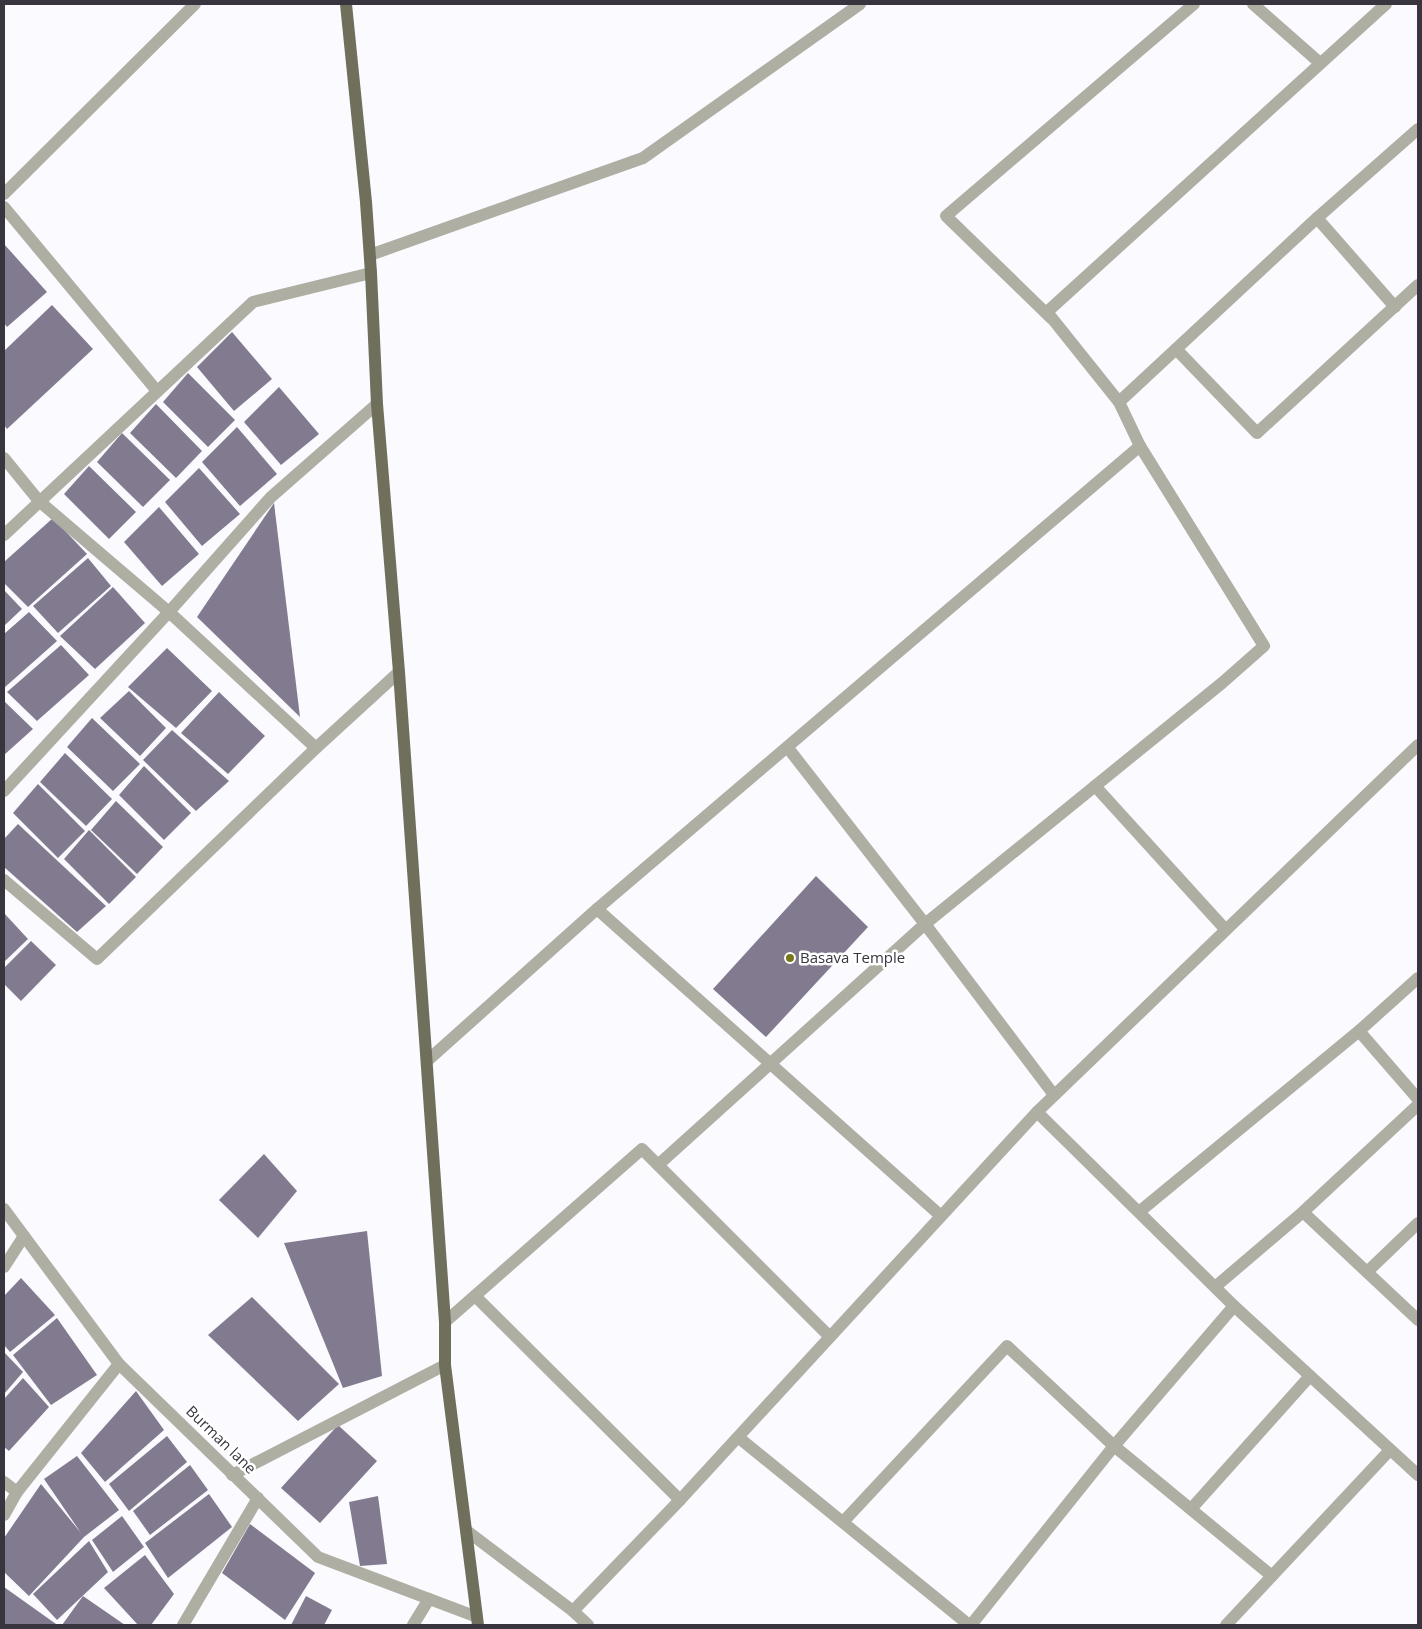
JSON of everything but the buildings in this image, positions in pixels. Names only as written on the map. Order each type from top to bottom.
[{"type":"main road","points":[[346,4],[370,255],[377,404],[400,672],[445,1322],[445,1365],[478,1621]]},
{"type":"street","points":[[4,194],[195,4]]},
{"type":"street","points":[[370,255],[643,158],[860,4]]},
{"type":"street","points":[[1054,322],[946,216],[1194,4]]},
{"type":"street","points":[[1253,4],[1320,63]]},
{"type":"street","points":[[658,1165],[925,924],[1215,689],[1264,646],[1140,446],[1119,402],[1047,312],[1386,4]]},
{"type":"street","points":[[1119,402],[1317,218],[1418,129]]},
{"type":"street","points":[[4,207],[157,391]]},
{"type":"street","points":[[1317,218],[1395,307]]},
{"type":"street","points":[[4,535],[252,302],[371,273]]},
{"type":"street","points":[[1176,349],[1257,433],[1418,285]]},
{"type":"street","points":[[4,791],[169,612],[271,497],[377,404]]},
{"type":"street","points":[[427,1060],[597,909],[1140,446]]},
{"type":"street","points":[[4,458],[40,502],[169,612],[316,748]]},
{"type":"street","points":[[4,880],[97,959],[316,748],[400,672]]},
{"type":"street","points":[[573,1611],[680,1500],[1037,1112],[1418,745]]},
{"type":"street","points":[[788,748],[925,924],[1054,1095]]},
{"type":"street","points":[[1095,786],[1225,929]]},
{"type":"street","points":[[597,909],[941,1216]]},
{"type":"street","points":[[1139,1212],[1359,1031],[1418,978]]},
{"type":"street","points":[[1359,1031],[1418,1098]]},
{"type":"street","points":[[1214,1287],[1303,1212],[1418,1105]]},
{"type":"street","points":[[1037,1112],[1214,1287],[1418,1475]]},
{"type":"street","points":[[445,1322],[642,1149],[830,1337]]},
{"type":"street","name":"Burman lane","points":[[4,1209],[119,1364],[318,1557],[429,1599],[478,1621]]},
{"type":"street","points":[[1303,1212],[1418,1320]]},
{"type":"street","points":[[1367,1272],[1418,1223]]},
{"type":"street","points":[[4,1267],[24,1236]]},
{"type":"street","points":[[475,1296],[680,1500]]},
{"type":"street","points":[[738,1437],[970,1625],[1114,1446],[1234,1306]]},
{"type":"street","points":[[843,1522],[1007,1346],[1114,1446],[1272,1576]]},
{"type":"street","points":[[4,1515],[17,1492],[119,1364]]},
{"type":"street","points":[[232,1475],[445,1365]]},
{"type":"street","points":[[1191,1509],[1310,1376]]},
{"type":"street","points":[[1226,1625],[1390,1450]]},
{"type":"street","points":[[4,1482],[17,1492]]},
{"type":"street","points":[[183,1625],[258,1498]]},
{"type":"street","points":[[467,1531],[573,1611],[588,1625]]},
{"type":"street","points":[[413,1625],[429,1599]]},
{"type":"place","name":"Basava Temple","points":[[790,958]]}]
